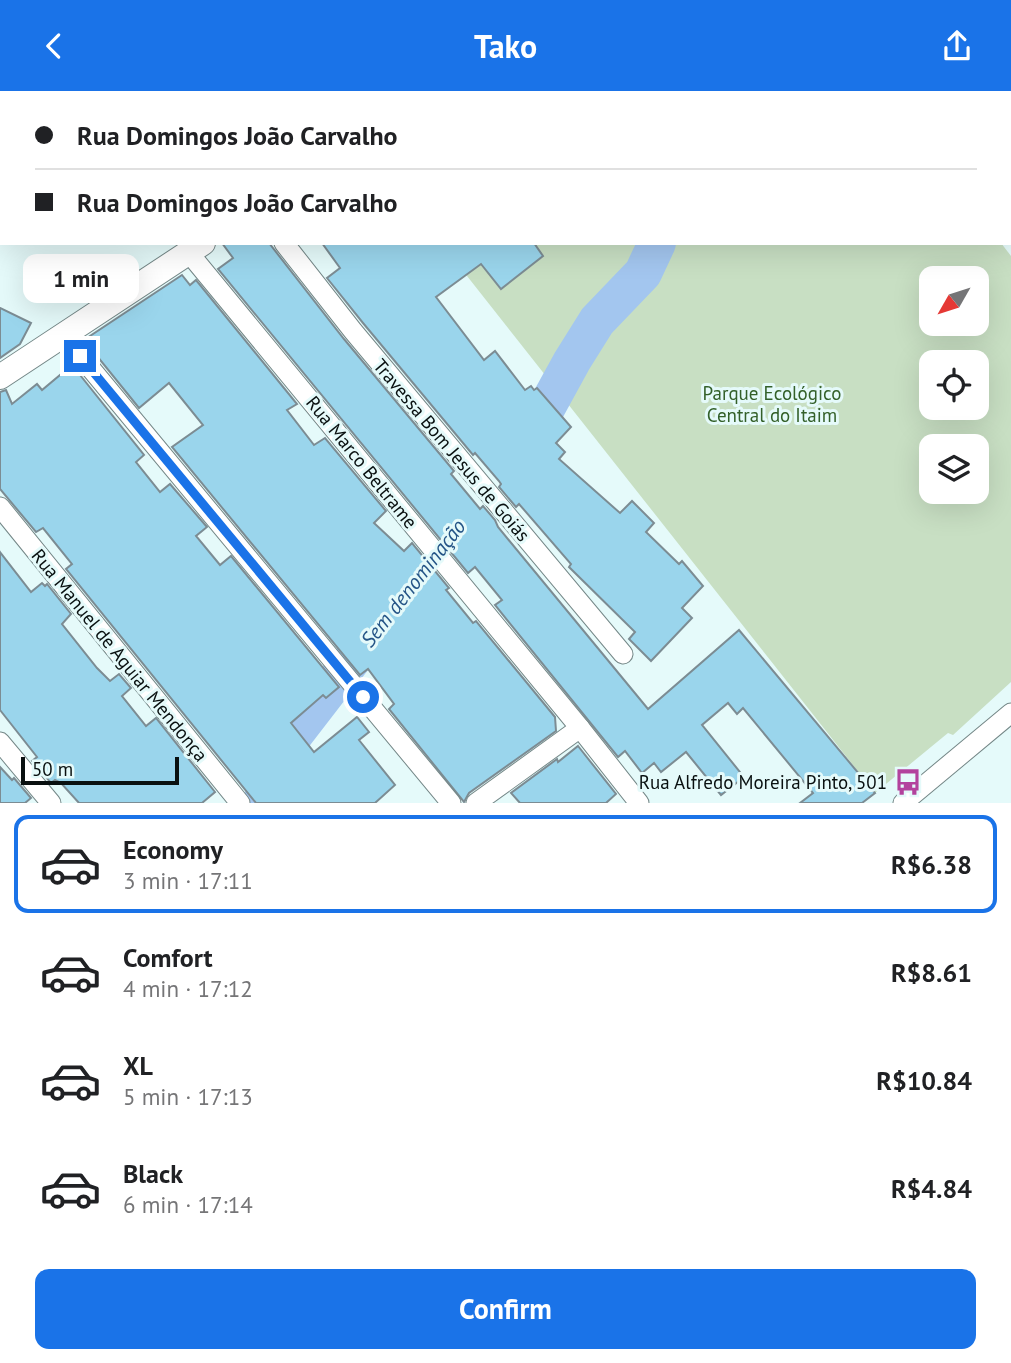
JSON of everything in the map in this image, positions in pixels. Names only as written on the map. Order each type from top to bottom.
[{"type":"street","name":"Travessa Bom Jesus de Goiás","points":[[286,245],[353,331],[623,654]]},
{"type":"street","points":[[0,377],[196,248]]},
{"type":"street","name":"Rua Marco Beltrame","points":[[196,248],[639,803]]},
{"type":"street","points":[[63,335],[451,803]]},
{"type":"street","name":"Rua Manuel de Aguiar Mendonça","points":[[0,507],[240,803]]},
{"type":"street","points":[[903,803],[1011,713]]},
{"type":"street","points":[[476,803],[580,728]]},
{"type":"street","points":[[0,742],[51,803]]},
{"type":"green space","name":"Parque Ecológico Central do Itaim","points":[[443,245],[1003,245],[1011,256],[1011,682],[953,735],[948,733],[875,793]]},
{"type":"building","points":[[223,245],[271,245],[344,339],[454,471],[451,474],[480,509],[483,506],[495,520],[648,709],[739,630],[875,793],[862,803],[800,803],[813,793],[743,708],[737,714],[728,703],[702,725],[744,777],[721,795],[686,752],[661,772],[654,763],[642,773],[625,751],[618,757],[495,605],[502,600],[475,567],[468,573],[218,269],[233,258]]},
{"type":"building","points":[[323,245],[535,245],[543,256],[501,289],[481,264],[436,297],[484,360],[495,351],[525,390],[531,386],[534,390],[537,388],[571,427],[556,443],[565,452],[559,459],[620,513],[632,501],[654,523],[646,532],[679,564],[682,561],[703,586],[682,608],[692,618],[651,661],[629,639],[635,632],[569,567],[571,564],[519,504],[516,507],[499,487],[499,481],[475,453],[473,455],[327,278],[340,268]]},
{"type":"building","points":[[182,275],[190,285],[196,280],[297,404],[287,410],[314,445],[325,438],[386,511],[374,523],[404,551],[412,543],[449,588],[446,590],[473,623],[476,621],[555,717],[556,731],[469,793],[464,802],[389,709],[394,704],[368,669],[360,675],[172,447],[203,425],[169,383],[139,408],[84,340]]},
{"type":"building","points":[[0,308],[31,323],[20,344],[0,358]]},
{"type":"building","points":[[72,365],[144,455],[136,462],[160,492],[170,484],[207,527],[196,536],[220,565],[231,556],[339,687],[326,698],[323,695],[291,723],[314,752],[357,717],[369,732],[359,740],[395,785],[375,803],[256,803],[66,569],[72,564],[43,528],[36,532],[0,489],[0,392],[6,390],[12,404],[37,384],[42,390]]},
{"type":"building","points":[[0,552],[31,592],[42,583],[45,586],[47,584],[71,614],[62,624],[97,668],[110,681],[119,674],[131,688],[122,696],[146,726],[156,718],[215,792],[202,803],[79,803],[61,783],[55,780],[51,783],[32,761],[37,757],[0,710]]},
{"type":"building","points":[[578,746],[616,794],[606,803],[520,803],[511,793],[557,759],[558,762]]},
{"type":"building","points":[[0,767],[12,780],[14,778],[31,798],[25,803],[0,803]]},
{"type":"waterway","points":[[520,446],[538,423],[597,321],[643,273],[656,245]]},
{"type":"waterway","name":"Sem denominação","points":[[261,803],[294,735],[368,639]]},
{"type":"place","name":"Rua Alfredo Moreira Pinto, 501","points":[[908,782]]},
{"type":"route","points":[[80,356],[363,697]]}]
